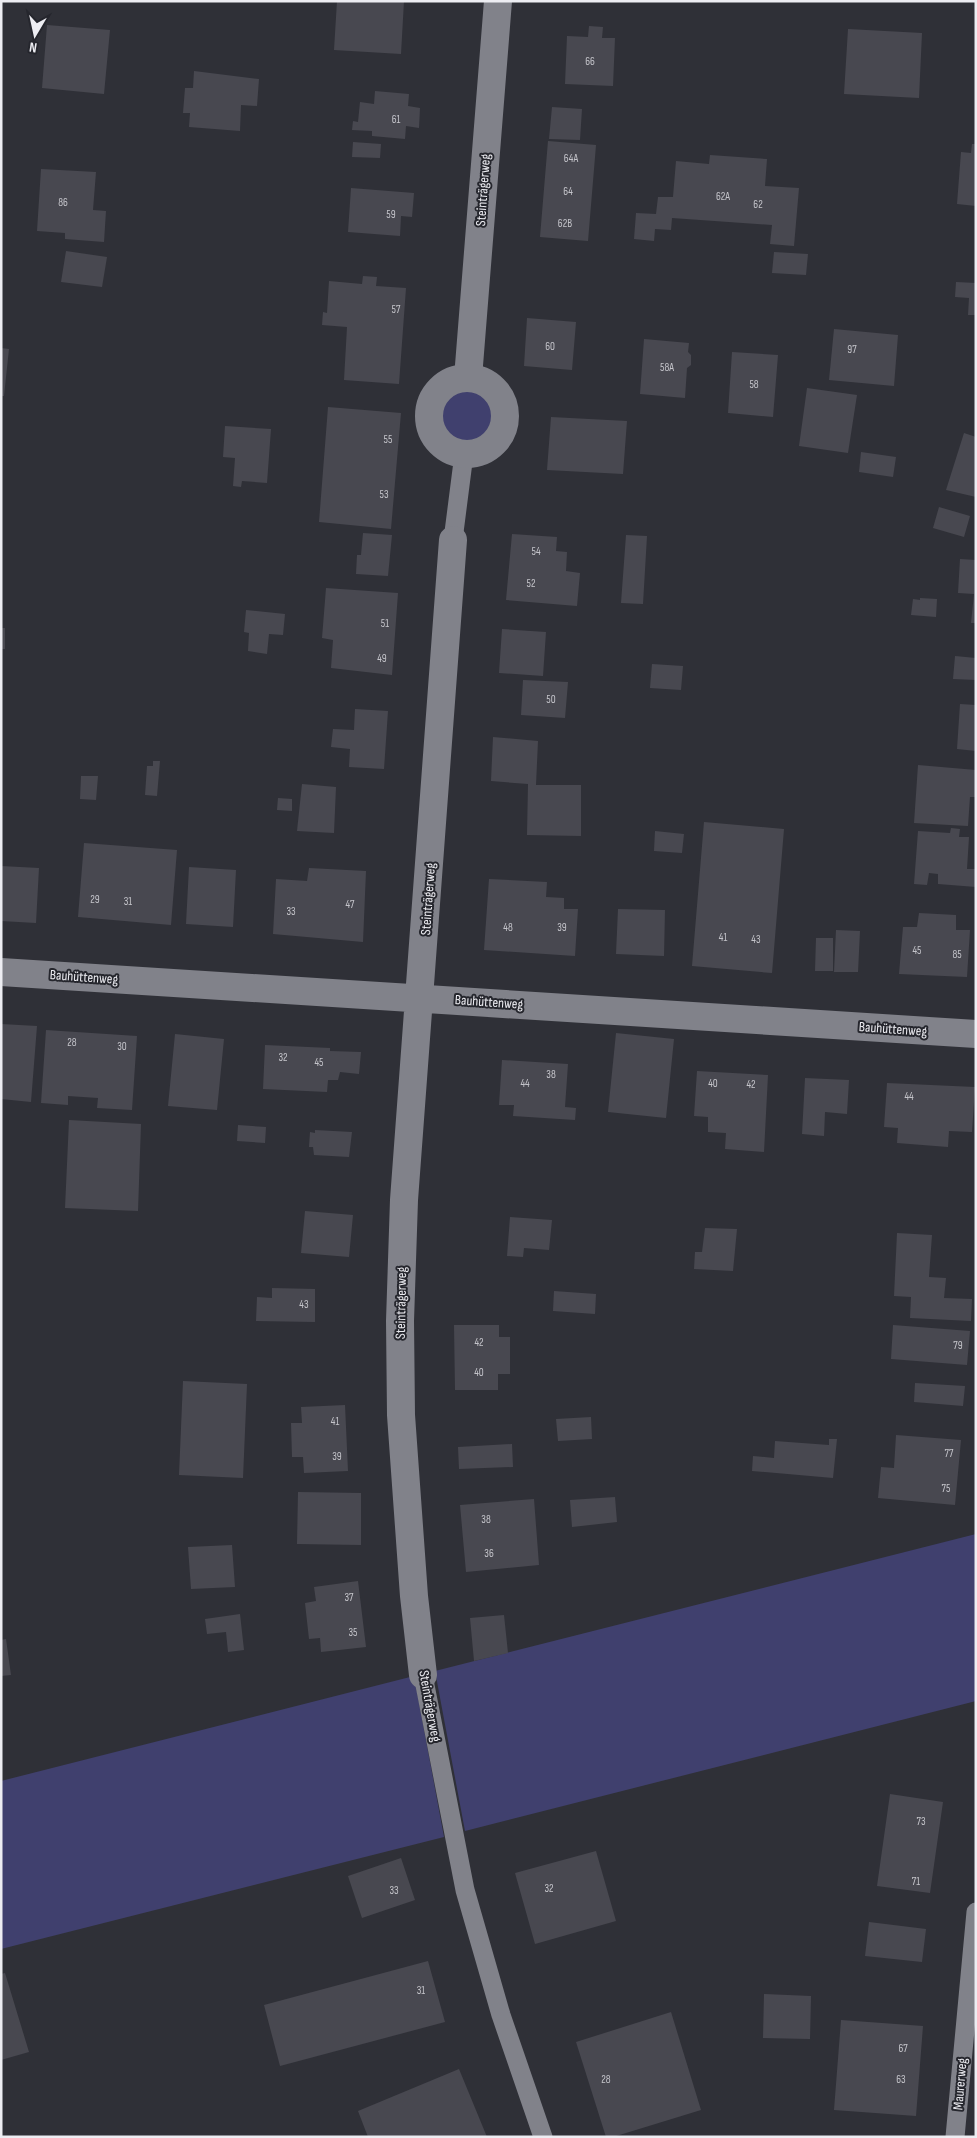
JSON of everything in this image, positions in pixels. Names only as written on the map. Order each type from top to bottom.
[{"type":"street","name":"Steinträgerweg","points":[[468,378],[498,1]]},
{"type":"street","points":[[468,378],[480,381],[490,387],[498,396],[503,407],[504,418],[502,430],[496,441],[476,454],[464,454],[451,451],[440,444],[433,433],[429,414],[435,396],[444,386],[455,380],[468,378]]},
{"type":"street","name":"Steinträgerweg","points":[[423,1675],[414,1596],[401,1415],[400,1321],[404,1200],[454,540]]},
{"type":"street","name":"Bauhüttenweg","points":[[1,972],[976,1034]]},
{"type":"lane","name":"Steinträgerweg","points":[[454,540],[464,454]]},
{"type":"lane","name":"Steinträgerweg","points":[[423,1675],[465,1890],[501,2015],[543,2137]]},
{"type":"lane","name":"Maurerweg","points":[[955,2137],[976,1912]]},
{"type":"shaded area","points":[[466,389],[480,393],[488,401],[492,415],[488,429],[480,437],[466,441],[452,437],[444,429],[440,415],[444,401],[452,393]]},
{"type":"shaded area","points":[[976,1534],[976,1701],[465,1831],[435,1671]]},
{"type":"shaded area","points":[[414,1676],[444,1837],[1,1949],[1,1781]]},
{"type":"building","points":[[337,1],[404,1],[401,54],[334,50]]},
{"type":"building","points":[[47,25],[110,30],[104,94],[42,88]]},
{"type":"building","points":[[589,26],[603,27],[602,38],[615,38],[613,86],[565,84],[567,36],[588,37]]},
{"type":"building","points":[[848,29],[922,33],[919,98],[844,94]]},
{"type":"building","points":[[194,71],[259,79],[257,106],[241,105],[240,131],[189,127],[190,113],[183,113],[185,88],[193,88]]},
{"type":"building","points":[[375,91],[409,94],[408,106],[420,108],[419,128],[406,126],[405,139],[372,136],[372,131],[352,130],[353,121],[358,122],[360,102],[374,104]]},
{"type":"building","points":[[552,107],[582,109],[580,140],[549,139]]},
{"type":"building","points":[[548,141],[596,145],[588,241],[540,237]]},
{"type":"building","points":[[353,142],[381,144],[380,158],[352,157]]},
{"type":"building","points":[[972,144],[976,144],[976,206],[957,204],[961,152],[971,153]]},
{"type":"building","points":[[710,155],[767,159],[765,186],[799,188],[794,246],[770,244],[772,225],[672,218],[671,230],[655,229],[654,241],[634,239],[636,213],[656,214],[658,197],[673,197],[676,161],[709,164]]},
{"type":"building","points":[[41,169],[96,172],[93,210],[106,211],[104,242],[65,239],[65,233],[37,231]]},
{"type":"building","points":[[351,188],[414,193],[412,217],[401,216],[400,236],[348,232]]},
{"type":"building","points":[[66,251],[107,257],[102,287],[61,282]]},
{"type":"building","points":[[774,252],[808,254],[806,275],[772,273]]},
{"type":"building","points":[[363,276],[377,277],[376,286],[406,288],[399,384],[344,380],[347,327],[322,325],[323,312],[327,313],[329,281],[362,284]]},
{"type":"building","points":[[956,282],[976,283],[976,315],[968,315],[969,298],[955,297]]},
{"type":"building","points":[[527,318],[576,322],[572,370],[524,366]]},
{"type":"building","points":[[834,329],[898,335],[894,386],[829,380]]},
{"type":"building","points":[[644,339],[689,343],[688,352],[691,355],[691,365],[687,368],[685,398],[640,394]]},
{"type":"building","points":[[1,348],[9,349],[4,396],[1,396]]},
{"type":"building","points":[[732,352],[778,355],[773,417],[728,413]]},
{"type":"building","points":[[807,388],[857,395],[848,453],[799,446]]},
{"type":"building","points":[[328,407],[401,413],[391,529],[319,522]]},
{"type":"building","points":[[551,417],[627,421],[623,474],[547,470]]},
{"type":"building","points":[[225,426],[271,429],[267,483],[242,481],[241,487],[233,486],[235,458],[223,457]]},
{"type":"building","points":[[964,433],[976,437],[976,497],[946,490]]},
{"type":"building","points":[[861,452],[896,457],[893,477],[859,472]]},
{"type":"building","points":[[939,507],[970,516],[964,537],[933,528]]},
{"type":"building","points":[[363,533],[392,535],[388,576],[356,574],[357,555],[361,555]]},
{"type":"building","points":[[512,534],[557,537],[556,551],[567,552],[566,571],[580,573],[577,606],[506,600]]},
{"type":"building","points":[[626,535],[647,536],[643,604],[621,603]]},
{"type":"building","points":[[960,559],[976,560],[976,623],[971,623],[974,594],[958,593]]},
{"type":"building","points":[[326,588],[398,593],[392,675],[331,668],[333,640],[322,638]]},
{"type":"building","points":[[920,598],[937,599],[936,617],[911,615],[913,599],[920,600]]},
{"type":"building","points":[[246,610],[285,614],[283,635],[269,634],[267,654],[248,651],[249,633],[244,632]]},
{"type":"building","points":[[1,628],[5,628],[5,649],[1,649]]},
{"type":"building","points":[[502,629],[546,632],[543,676],[499,673]]},
{"type":"building","points":[[955,656],[976,658],[976,680],[953,679]]},
{"type":"building","points":[[652,664],[683,666],[681,690],[650,688]]},
{"type":"building","points":[[523,680],[568,682],[565,718],[521,715]]},
{"type":"building","points":[[960,704],[976,705],[976,751],[957,749]]},
{"type":"building","points":[[355,709],[388,711],[384,769],[349,767],[350,749],[331,747],[333,729],[354,730]]},
{"type":"building","points":[[493,737],[538,741],[536,785],[581,785],[581,836],[527,835],[528,784],[491,781]]},
{"type":"building","points":[[153,761],[160,761],[157,796],[145,795],[147,766],[153,766]]},
{"type":"building","points":[[918,765],[976,770],[976,797],[970,797],[968,826],[914,823]]},
{"type":"building","points":[[81,776],[98,776],[96,800],[80,799]]},
{"type":"building","points":[[302,784],[336,787],[334,833],[297,831]]},
{"type":"building","points":[[278,798],[292,799],[292,811],[277,810]]},
{"type":"building","points":[[704,822],[784,829],[772,973],[692,966]]},
{"type":"building","points":[[951,828],[960,829],[959,837],[969,837],[967,869],[976,869],[976,887],[938,884],[938,874],[929,873],[927,885],[914,884],[918,831],[950,833]]},
{"type":"building","points":[[655,831],[684,834],[682,853],[654,851]]},
{"type":"building","points":[[84,843],[177,850],[171,925],[78,917]]},
{"type":"building","points":[[1,866],[39,868],[36,923],[1,921]]},
{"type":"building","points":[[189,867],[236,870],[233,927],[186,924]]},
{"type":"building","points":[[309,868],[366,871],[363,942],[273,934],[276,879],[307,881]]},
{"type":"building","points":[[489,879],[547,882],[546,897],[564,898],[564,909],[578,909],[575,956],[484,950]]},
{"type":"building","points":[[618,909],[665,910],[664,956],[616,954]]},
{"type":"building","points":[[919,913],[956,915],[956,930],[970,930],[967,977],[899,974],[903,927],[917,927]]},
{"type":"building","points":[[836,930],[860,931],[858,972],[834,972]]},
{"type":"building","points":[[816,938],[833,938],[833,971],[815,971]]},
{"type":"building","points":[[1,1024],[37,1026],[31,1102],[1,1099]]},
{"type":"building","points":[[46,1030],[137,1036],[132,1110],[97,1108],[98,1098],[68,1096],[68,1105],[41,1103]]},
{"type":"building","points":[[616,1033],[674,1039],[666,1118],[608,1112]]},
{"type":"building","points":[[175,1034],[224,1039],[217,1110],[168,1106]]},
{"type":"building","points":[[265,1045],[330,1048],[330,1051],[361,1052],[359,1074],[340,1072],[338,1080],[328,1080],[327,1092],[263,1089]]},
{"type":"building","points":[[502,1060],[568,1064],[565,1107],[576,1108],[575,1120],[513,1116],[514,1105],[499,1105]]},
{"type":"building","points":[[697,1071],[768,1075],[764,1152],[725,1149],[726,1133],[708,1132],[708,1117],[694,1116]]},
{"type":"building","points":[[805,1078],[849,1080],[847,1114],[825,1112],[824,1136],[802,1134]]},
{"type":"building","points":[[887,1083],[975,1087],[972,1132],[949,1131],[948,1147],[897,1143],[898,1128],[884,1127]]},
{"type":"building","points":[[69,1120],[141,1124],[138,1211],[65,1208]]},
{"type":"building","points":[[238,1125],[266,1127],[265,1143],[237,1141]]},
{"type":"building","points":[[315,1130],[352,1132],[349,1157],[314,1155],[313,1147],[309,1147],[310,1132],[315,1133]]},
{"type":"building","points":[[305,1211],[353,1215],[349,1257],[301,1253]]},
{"type":"building","points":[[510,1217],[552,1220],[549,1250],[524,1248],[523,1257],[507,1256]]},
{"type":"building","points":[[705,1228],[737,1229],[733,1271],[694,1269],[695,1252],[702,1252]]},
{"type":"building","points":[[897,1233],[932,1235],[929,1277],[946,1278],[944,1298],[972,1299],[971,1321],[910,1318],[911,1297],[894,1296]]},
{"type":"building","points":[[272,1288],[315,1289],[315,1322],[256,1321],[257,1297],[272,1298]]},
{"type":"building","points":[[554,1291],[596,1294],[595,1314],[553,1311]]},
{"type":"building","points":[[454,1325],[499,1325],[499,1337],[510,1337],[510,1374],[498,1374],[498,1390],[455,1390]]},
{"type":"building","points":[[893,1325],[970,1331],[967,1365],[891,1359]]},
{"type":"building","points":[[183,1381],[247,1384],[243,1478],[179,1475]]},
{"type":"building","points":[[915,1383],[965,1386],[963,1406],[914,1402]]},
{"type":"building","points":[[345,1405],[348,1471],[304,1473],[303,1457],[292,1457],[291,1423],[302,1423],[301,1407]]},
{"type":"building","points":[[591,1417],[592,1439],[558,1441],[556,1419]]},
{"type":"building","points":[[896,1435],[961,1440],[955,1505],[878,1498],[881,1467],[894,1468]]},
{"type":"building","points":[[829,1439],[837,1439],[833,1478],[752,1471],[753,1456],[774,1458],[775,1441],[829,1445]]},
{"type":"building","points":[[512,1444],[513,1467],[459,1469],[458,1447]]},
{"type":"building","points":[[298,1492],[361,1493],[361,1545],[297,1544]]},
{"type":"building","points":[[615,1497],[617,1522],[572,1527],[570,1500]]},
{"type":"building","points":[[534,1499],[539,1565],[466,1572],[460,1505]]},
{"type":"building","points":[[232,1545],[235,1587],[191,1589],[188,1547]]},
{"type":"building","points":[[358,1581],[366,1647],[321,1652],[320,1638],[309,1639],[305,1603],[316,1601],[314,1587]]},
{"type":"building","points":[[240,1614],[244,1650],[228,1652],[226,1632],[207,1634],[205,1619]]},
{"type":"building","points":[[504,1615],[508,1653],[474,1661],[470,1618]]},
{"type":"building","points":[[6,1639],[11,1675],[1,1676],[1,1640]]},
{"type":"building","points":[[890,1794],[943,1802],[930,1893],[877,1886]]},
{"type":"building","points":[[596,1851],[616,1921],[535,1944],[515,1873]]},
{"type":"building","points":[[401,1858],[415,1900],[362,1918],[348,1876]]},
{"type":"building","points":[[869,1922],[926,1929],[922,1962],[865,1956]]},
{"type":"building","points":[[428,1961],[445,2022],[280,2066],[264,2005]]},
{"type":"building","points":[[5,1973],[29,2052],[1,2060],[1,1974]]},
{"type":"building","points":[[764,1994],[811,1996],[810,2039],[763,2038]]},
{"type":"building","points":[[671,2012],[701,2110],[613,2137],[606,2137],[576,2042]]},
{"type":"building","points":[[841,2020],[923,2026],[916,2116],[834,2110]]},
{"type":"building","points":[[459,2069],[487,2137],[368,2137],[358,2111]]}]
